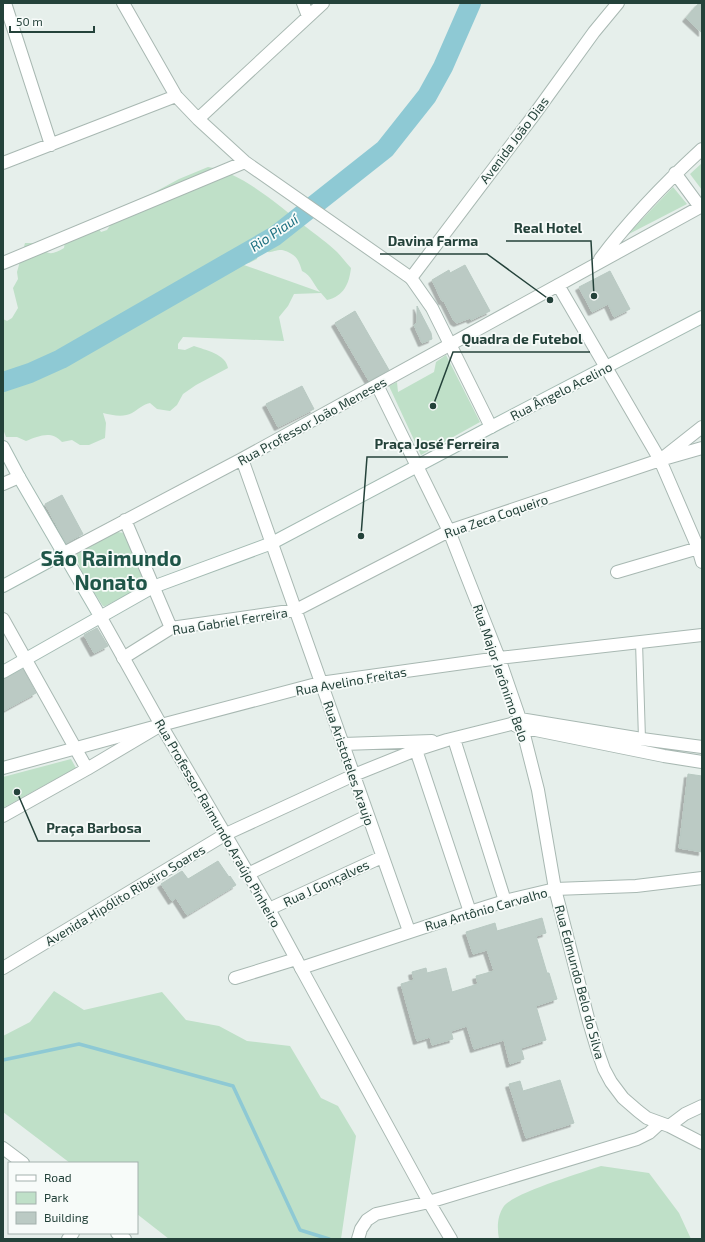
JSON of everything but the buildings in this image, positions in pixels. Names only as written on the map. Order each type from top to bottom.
[{"type":"street","points":[[123,3],[176,96],[198,119],[245,162],[411,278],[427,300],[491,427]]},
{"type":"street","points":[[303,3],[308,16]]},
{"type":"street","points":[[198,119],[323,3]]},
{"type":"street","name":"Avenida João Dias","points":[[411,278],[534,115],[594,32],[618,3]]},
{"type":"street","points":[[10,4],[51,145]]},
{"type":"street","points":[[3,163],[176,96]]},
{"type":"street","points":[[597,263],[622,231],[675,173],[702,148]]},
{"type":"street","points":[[3,263],[245,162]]},
{"type":"street","points":[[675,173],[701,207]]},
{"type":"street","name":"Rua Professor João Meneses","points":[[3,586],[242,459],[701,207]]},
{"type":"street","points":[[558,285],[660,460],[700,548],[702,562]]},
{"type":"street","name":"Rua Ângelo Acelino","points":[[3,672],[153,586],[272,543],[491,427],[702,318]]},
{"type":"street","name":"Rua Major Jerônimo Belo","points":[[377,385],[449,531],[499,658],[538,790],[555,889]]},
{"type":"street","points":[[660,460],[702,427]]},
{"type":"street","name":"Rua Professor Raimundo Araújo Pinheiro","points":[[3,447],[161,725],[269,909],[429,1202],[451,1239]]},
{"type":"street","name":"Rua Zeca Coqueiro","points":[[296,610],[449,531],[660,460],[702,448]]},
{"type":"street","name":"Rua Aristoteles Araujo","points":[[242,459],[409,932]]},
{"type":"street","points":[[3,484],[19,477]]},
{"type":"street","points":[[125,520],[171,628]]},
{"type":"street","points":[[617,572],[700,548]]},
{"type":"street","name":"Rua Gabriel Ferreira","points":[[123,658],[171,628],[296,610]]},
{"type":"street","points":[[3,619],[87,769]]},
{"type":"street","name":"Rua Avelino Freitas","points":[[3,816],[161,725],[320,683],[499,658],[702,635]]},
{"type":"street","name":"Avenida Hipólito Ribeiro Soares","points":[[518,724],[664,756],[702,762]]},
{"type":"street","name":"Avenida Hipólito Ribeiro Soares","points":[[3,968],[226,834],[354,775],[416,750],[450,740],[518,724],[702,748]]},
{"type":"street","points":[[3,768],[161,725]]},
{"type":"street","points":[[450,740],[505,901]]},
{"type":"street","name":"Avenida Hipólito Ribeiro Soares","points":[[342,744],[450,740]]},
{"type":"street","points":[[664,756],[666,743]]},
{"type":"street","points":[[416,750],[470,912]]},
{"type":"street","points":[[248,874],[367,816]]},
{"type":"street","name":"Rua J Gonçalves","points":[[269,909],[382,858]]},
{"type":"street","name":"Rua Antônio Carvalho","points":[[235,978],[298,964],[409,932],[505,901],[555,889],[636,886],[702,878]]},
{"type":"street","name":"Rua Edmundo Belo do Silva","points":[[555,889],[589,1022],[604,1069],[611,1082],[626,1102],[647,1118],[702,1142]]},
{"type":"street","points":[[358,1239],[361,1230],[368,1220],[376,1214],[429,1202],[637,1139],[702,1106]]},
{"type":"street","points":[[3,1148],[22,1162]]},
{"type":"lane","points":[[639,642],[642,739]]},
{"type":"green space","points":[[702,163],[702,190],[690,174]]},
{"type":"green space","points":[[208,167],[233,175],[260,191],[326,242],[341,256],[351,268],[349,279],[345,288],[338,296],[327,300],[321,293],[294,294],[288,306],[279,317],[284,341],[183,337],[178,344],[178,349],[185,350],[194,346],[209,351],[223,359],[228,368],[196,385],[183,394],[177,405],[170,411],[157,409],[150,403],[129,415],[118,416],[103,413],[106,423],[105,438],[89,445],[80,445],[72,440],[62,442],[58,438],[49,435],[40,436],[26,441],[17,437],[6,437],[3,429],[3,319],[7,321],[12,318],[18,308],[13,288],[18,279],[17,272],[25,243],[37,243],[46,252],[56,252],[64,248],[65,241],[97,226],[101,232],[107,230],[123,206],[153,193],[179,179]],"holes":[[[259,246],[268,252],[282,250],[294,255],[299,262],[302,271],[310,278],[320,292],[241,264],[249,263],[257,259]]]},
{"type":"green space","points":[[673,187],[687,204],[627,235]]},
{"type":"green space","points":[[446,355],[480,422],[421,455],[389,386],[397,382],[398,392],[434,372],[436,362]]},
{"type":"green space","points":[[117,532],[125,533],[144,582],[141,588],[103,606],[79,566],[77,553]]},
{"type":"green space","points":[[71,759],[76,768],[3,808],[3,777]]},
{"type":"green space","points":[[54,991],[84,1010],[162,992],[186,1020],[219,1026],[247,1041],[290,1046],[321,1098],[338,1106],[356,1136],[341,1239],[169,1239],[138,1215],[138,1162],[69,1162],[3,1112],[3,1036],[30,1022]]},
{"type":"green space","points":[[601,1166],[649,1173],[679,1213],[691,1239],[499,1239],[499,1218],[504,1206],[521,1195],[535,1189]]},
{"type":"waterway","name":"Rio Piauí","points":[[3,382],[30,373],[61,359],[275,236],[385,149],[427,96],[443,67],[471,3]]},
{"type":"waterway","points":[[3,1060],[79,1044],[233,1086],[300,1230],[329,1239]]},
{"type":"place","name":"Real Hotel","points":[[594,296]]},
{"type":"place","name":"Davina Farma","points":[[550,300]]},
{"type":"place","name":"Quadra de Futebol","points":[[433,406]]},
{"type":"place","name":"Praça José Ferreira","points":[[361,536]]},
{"type":"place","name":"Praça Barbosa","points":[[17,792]]},
{"type":"district","name":"São Raimundo Nonato","points":[[111,571]]}]
